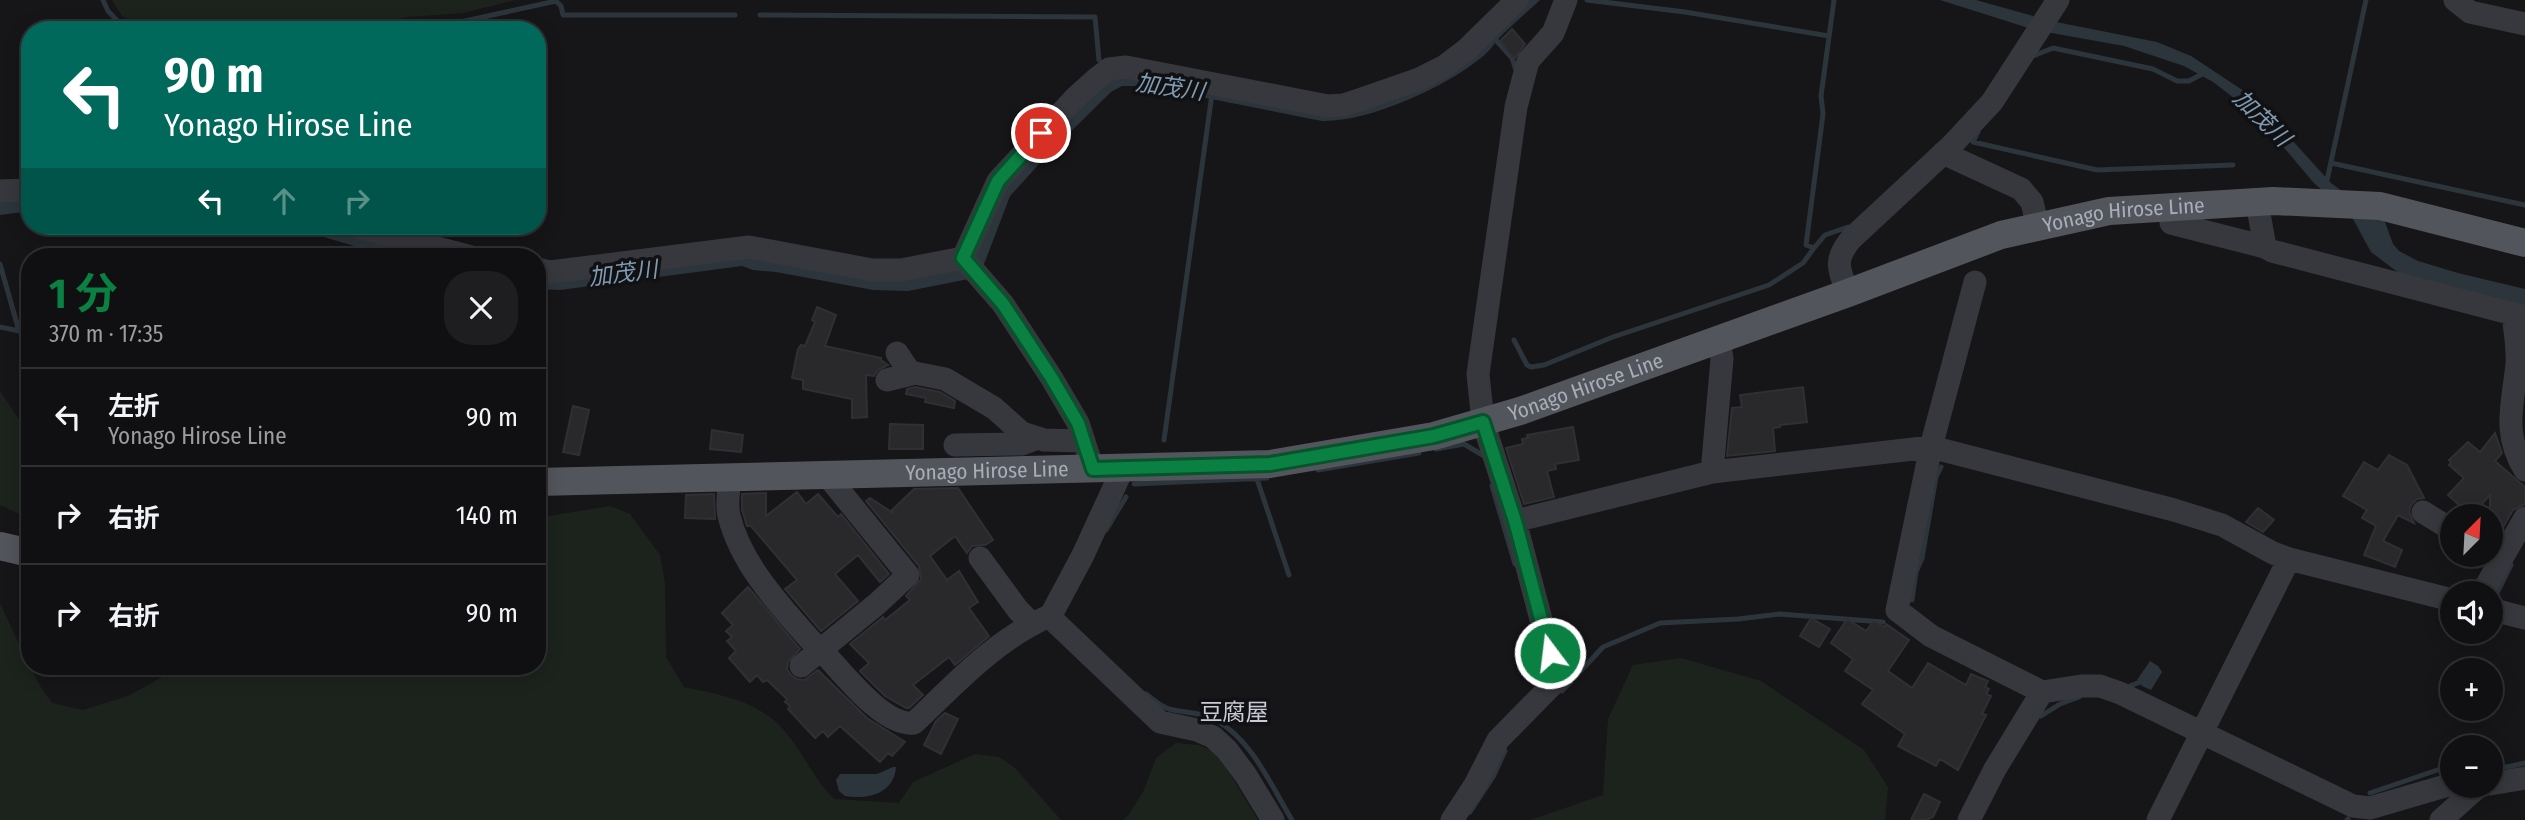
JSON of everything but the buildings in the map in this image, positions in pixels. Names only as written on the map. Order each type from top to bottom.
[{"type":"main road","name":"Yonago Hirose Line","points":[[546,482],[1270,464],[1434,436],[1483,422],[1719,339],[2001,236],[2109,211],[2257,202],[2380,206],[2525,243]]},
{"type":"main road","points":[[0,546],[21,551]]},
{"type":"street","points":[[963,258],[998,181],[1075,98],[1109,69],[1126,67],[1328,106],[1344,105],[1419,79],[1445,66],[1466,50],[1517,0]]},
{"type":"street","points":[[1452,820],[1475,785],[1498,740],[1557,680],[1515,521],[1483,422],[1479,374],[1516,107],[1528,61],[1553,33],[1566,0]]},
{"type":"street","points":[[2464,3],[2470,12],[2525,24]]},
{"type":"street","points":[[1848,293],[1838,261],[1842,249],[1943,153],[1992,102],[2048,16]]},
{"type":"street","points":[[1943,153],[2021,189],[2032,202],[2038,227]]},
{"type":"street","points":[[0,191],[21,190]]},
{"type":"street","points":[[2257,202],[2265,247]]},
{"type":"street","points":[[2171,223],[2519,316],[2511,436],[2516,455],[2525,470]]},
{"type":"street","points":[[388,235],[438,248]]},
{"type":"street","points":[[546,271],[749,247],[872,270],[901,270],[963,258]]},
{"type":"street","points":[[963,258],[1003,304],[1051,377],[1078,423],[1093,469]]},
{"type":"street","points":[[1976,282],[1931,447],[1897,610],[1931,636],[2042,692],[2100,686],[2140,702],[2353,806],[2370,808],[2440,788]]},
{"type":"street","points":[[1712,472],[1722,359],[1719,339]]},
{"type":"street","points":[[897,352],[911,374]]},
{"type":"street","points":[[887,380],[911,374],[945,379],[994,408],[1022,433],[1038,438],[1084,441]]},
{"type":"street","points":[[955,445],[1022,444],[1038,438]]},
{"type":"street","points":[[1515,521],[1712,472],[1931,447],[2174,510],[2221,524],[2289,559],[2440,597]]},
{"type":"street","points":[[730,477],[728,513],[741,550],[820,651],[884,714],[905,724],[914,723],[995,646],[1041,619],[1083,555],[1123,468]]},
{"type":"street","points":[[801,666],[908,575],[825,474]]},
{"type":"street","points":[[2423,512],[2440,523]]},
{"type":"street","points":[[2503,546],[2525,517]]},
{"type":"street","points":[[981,558],[1018,610],[1054,621],[1160,722],[1197,730],[1213,737],[1245,774],[1273,820]]},
{"type":"street","points":[[2158,820],[2289,559]]},
{"type":"street","points":[[2503,612],[2525,618]]},
{"type":"street","points":[[1969,820],[1995,769],[2042,692]]},
{"type":"street","points":[[2503,782],[2525,778]]},
{"type":"street","points":[[2441,820],[2466,798]]},
{"type":"shaded area","points":[[112,0],[515,0],[463,13],[389,21],[133,21],[122,16]]},
{"type":"shaded area","points":[[0,391],[21,422],[21,515],[0,505]]},
{"type":"shaded area","points":[[610,506],[630,514],[660,555],[665,584],[666,657],[684,687],[734,699],[769,716],[786,733],[834,799],[899,803],[913,782],[975,754],[999,757],[1015,768],[1061,820],[0,820],[0,603],[21,648],[21,675],[34,675],[52,703],[83,710],[128,696],[166,675],[546,675],[546,517]]},
{"type":"shaded area","points":[[1681,658],[1761,681],[1864,750],[1888,787],[1885,820],[1530,820],[1603,795],[1608,719],[1633,665]]},
{"type":"shaded area","points":[[1176,743],[1199,745],[1218,754],[1258,820],[1123,820],[1144,790],[1156,758]]},
{"type":"water","name":"加茂川","points":[[1522,0],[1540,0],[1500,37],[1485,55],[1467,68],[1428,91],[1362,116],[1322,121],[1145,86],[1122,86],[1111,92],[1010,196],[981,272],[974,278],[908,291],[873,290],[742,266],[560,290],[546,289],[546,271],[744,251],[951,265],[990,202],[1112,73],[1331,108],[1386,94]]},
{"type":"water","name":"加茂川","points":[[1940,0],[1976,0],[2051,21],[2157,42],[2191,56],[2253,97],[2331,183],[2385,222],[2393,244],[2399,251],[2418,261],[2525,289],[2525,307],[2404,277],[2371,252],[2353,219],[2313,182],[2275,137],[2243,105],[2213,82],[2184,66],[2124,46],[2035,30]]},
{"type":"water","points":[[21,194],[21,212],[0,215],[0,196]]},
{"type":"water","points":[[317,235],[378,235],[429,248],[361,248]]},
{"type":"water","points":[[2150,661],[2162,672],[2151,690],[2137,680]]},
{"type":"water","points":[[896,767],[890,783],[878,793],[853,797],[845,796],[839,791],[836,780],[840,774],[877,774]]},
{"type":"waterway","points":[[103,0],[108,11],[117,21]]},
{"type":"waterway","points":[[1587,0],[1685,12],[1829,36]]},
{"type":"waterway","points":[[1514,340],[1527,365],[1544,365],[1613,337],[1769,285],[1803,263],[1814,248],[1806,245],[1834,0]]},
{"type":"waterway","points":[[2326,185],[2366,0]]},
{"type":"waterway","points":[[465,21],[556,1],[561,6],[563,15],[735,15]]},
{"type":"waterway","points":[[760,15],[1095,17],[1099,60]]},
{"type":"waterway","points":[[1494,38],[1512,58],[1516,70]]},
{"type":"waterway","points":[[2033,56],[2053,48],[2153,69],[2177,81],[2189,81],[2206,72]]},
{"type":"waterway","name":"加茂川","points":[[1164,440],[1212,94]]},
{"type":"waterway","points":[[1978,132],[1973,142],[2097,170],[2233,165]]},
{"type":"waterway","points":[[2331,163],[2525,205]]},
{"type":"waterway","points":[[1814,248],[1825,235],[1848,227]]},
{"type":"waterway","points":[[0,264],[19,331],[0,327]]},
{"type":"waterway","points":[[1436,449],[1464,444],[1484,456]]},
{"type":"waterway","points":[[1318,470],[1419,453]]},
{"type":"waterway","points":[[1912,600],[1936,477],[1941,467]]},
{"type":"waterway","points":[[1134,484],[1267,478]]},
{"type":"waterway","points":[[1257,479],[1289,575]]},
{"type":"waterway","points":[[1492,486],[1515,564]]},
{"type":"waterway","points":[[1106,530],[1126,497]]},
{"type":"waterway","points":[[2503,581],[2511,565]]},
{"type":"waterway","points":[[1562,691],[1603,647],[1660,623],[1780,614],[1883,622]]},
{"type":"waterway","points":[[2125,688],[2145,680]]},
{"type":"waterway","points":[[1146,694],[1166,708],[1205,715],[1229,729],[1251,752],[1292,820]]},
{"type":"waterway","points":[[2041,716],[2060,704],[2079,697]]},
{"type":"waterway","points":[[1470,812],[1493,777],[1505,751]]},
{"type":"waterway","points":[[2503,767],[2525,763]]},
{"type":"waterway","points":[[2370,793],[2440,769]]},
{"type":"district","name":"豆腐屋","points":[[1234,712]]},
{"type":"route","points":[[1041,133],[998,181],[986,202],[963,258],[1003,304],[1051,377],[1078,423],[1093,469],[1270,464],[1434,436],[1483,422],[1515,521],[1550,653]]}]
